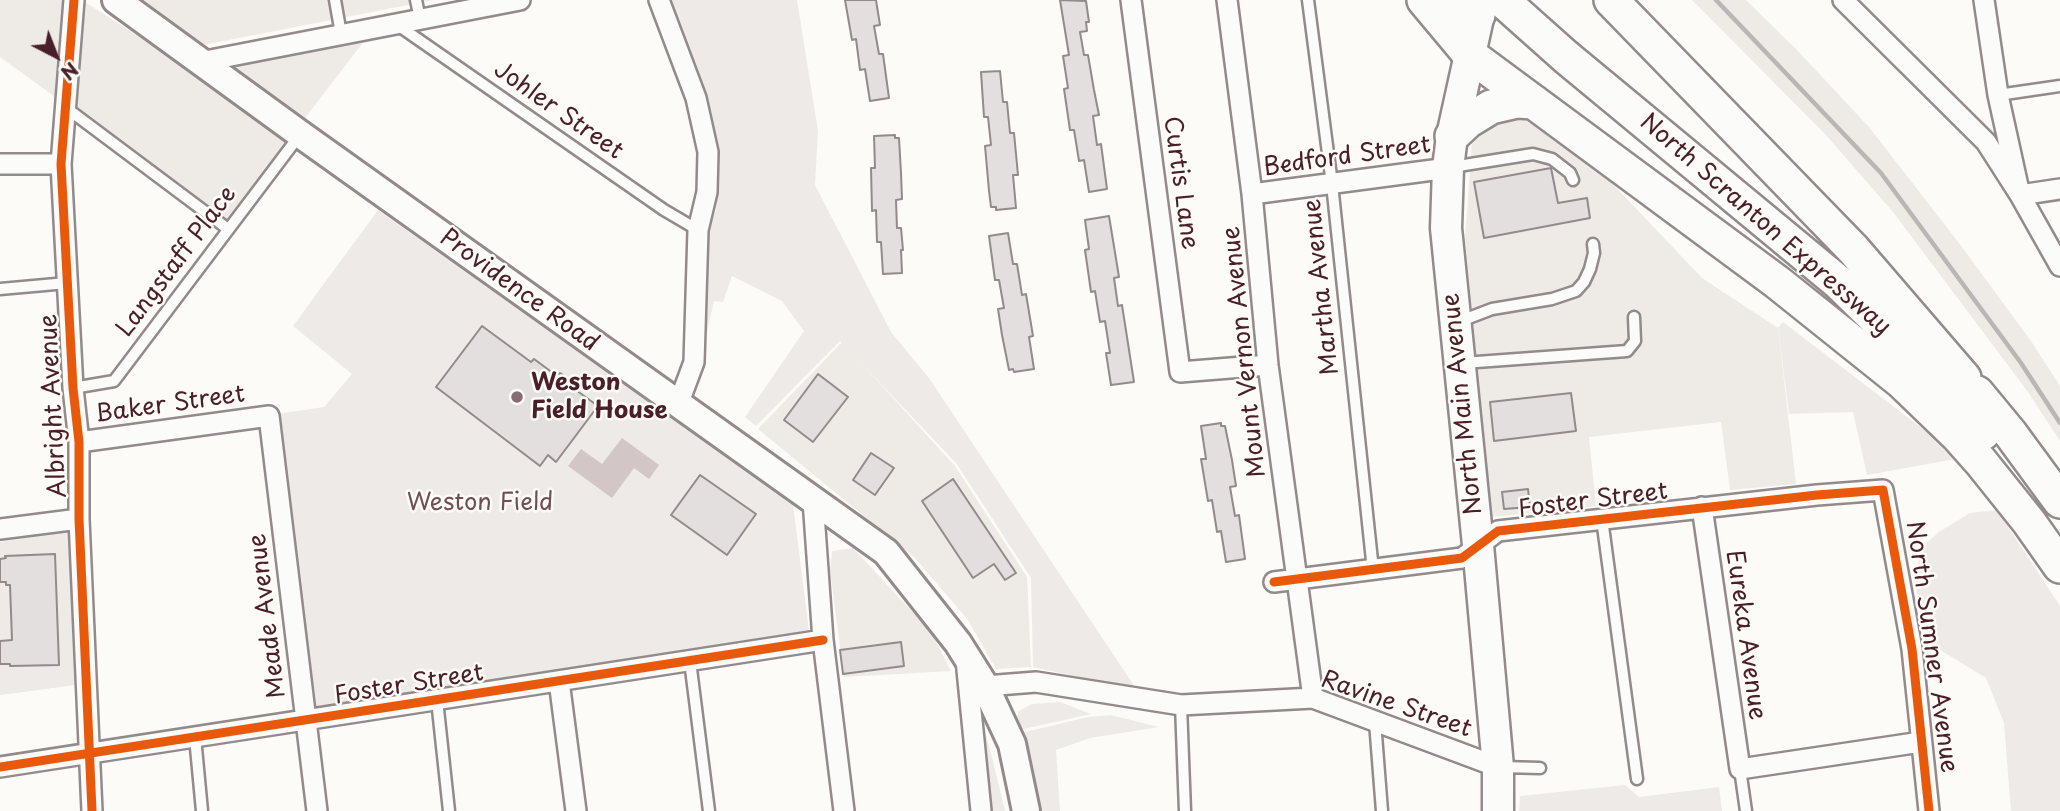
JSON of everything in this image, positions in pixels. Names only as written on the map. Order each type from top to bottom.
[{"type":"highway","points":[[1426,0],[1450,12],[1500,4]]},
{"type":"highway","points":[[1426,0],[1470,55],[1766,273],[1902,382],[1981,462],[2060,566]]},
{"type":"highway","points":[[1611,0],[1853,249],[1974,391]]},
{"type":"highway","name":"North Scranton Expressway","points":[[1500,4],[1852,267],[1896,307],[1974,391],[2010,433],[2060,501]]},
{"type":"highway","name":"North Scranton Expressway","points":[[1500,4],[1797,246],[1881,322],[1951,396],[1994,447],[2060,537]]},
{"type":"highway","points":[[1450,152],[1468,121],[1492,107],[1517,101],[1534,102]]},
{"type":"main road","name":"Providence Road","points":[[116,0],[886,552],[918,590],[966,655],[985,686],[1012,744],[1026,811]]},
{"type":"main road","name":"North Main Avenue","points":[[1498,811],[1498,767],[1446,228],[1450,152],[1470,55],[1500,4]]},
{"type":"street","name":"Albright Avenue","points":[[74,0],[61,164],[73,388],[79,442],[79,519],[92,811]]},
{"type":"street","points":[[659,0],[696,98],[708,152],[707,192],[698,230],[694,362],[678,405]]},
{"type":"street","name":"Curtis Lane","points":[[1131,0],[1180,372],[1268,365]]},
{"type":"street","name":"Mount Vernon Avenue","points":[[1227,0],[1252,194],[1268,365],[1312,698]]},
{"type":"street","points":[[1843,0],[1986,142],[2021,195],[2060,266]]},
{"type":"street","points":[[1984,0],[1998,95],[2021,195]]},
{"type":"street","points":[[200,62],[396,24],[418,9],[510,1]]},
{"type":"street","name":"Bedford Street","points":[[1252,194],[1332,184],[1450,152]]},
{"type":"street","points":[[0,164],[61,164]]},
{"type":"street","points":[[2021,195],[2060,189]]},
{"type":"street","name":"Baker Street","points":[[79,442],[269,416]]},
{"type":"street","name":"Meade Avenue","points":[[269,416],[317,811]]},
{"type":"street","name":"Foster Street","points":[[1274,582],[1462,558],[1498,531],[1702,507],[1883,490]]},
{"type":"street","name":"North Sumner Avenue","points":[[1883,490],[1912,649],[1929,811]]},
{"type":"street","points":[[813,500],[823,640],[844,811]]},
{"type":"street","name":"Eureka Avenue","points":[[1702,507],[1740,769]]},
{"type":"street","points":[[0,528],[79,519]]},
{"type":"street","name":"Foster Street","points":[[0,767],[823,640]]},
{"type":"street","points":[[966,655],[981,811]]},
{"type":"street","points":[[559,681],[576,811]]},
{"type":"street","name":"Ravine Street","points":[[985,686],[1036,682],[1181,705],[1312,698],[1498,767]]},
{"type":"street","points":[[1740,769],[1921,742]]},
{"type":"lane","points":[[335,0],[341,34]]},
{"type":"lane","name":"Martha Avenue","points":[[1308,0],[1332,184],[1373,570]]},
{"type":"lane","name":"Johler Street","points":[[396,24],[664,210],[698,230]]},
{"type":"lane","points":[[1998,95],[2060,86]]},
{"type":"lane","points":[[65,107],[228,229]]},
{"type":"lane","name":"Langstaff Place","points":[[73,388],[114,381],[300,134]]},
{"type":"lane","points":[[1450,152],[1533,154],[1552,159],[1570,173],[1573,180]]},
{"type":"lane","points":[[1455,323],[1492,309],[1552,299],[1576,290],[1584,282],[1590,269],[1594,244]]},
{"type":"lane","points":[[0,289],[67,283]]},
{"type":"lane","points":[[1459,363],[1627,351],[1635,341],[1634,317]]},
{"type":"lane","points":[[1602,519],[1637,779]]},
{"type":"lane","points":[[690,661],[709,811]]},
{"type":"lane","points":[[437,700],[449,811]]},
{"type":"lane","points":[[1181,705],[1185,811]]},
{"type":"lane","points":[[1375,722],[1382,811]]},
{"type":"lane","points":[[195,737],[202,811]]},
{"type":"lane","points":[[1498,767],[1540,768]]},
{"type":"lane","points":[[1740,769],[1746,811]]},
{"type":"shaded area","points":[[0,0],[82,0],[189,69],[368,36],[226,221],[0,57]]},
{"type":"shaded area","points":[[138,0],[434,0],[198,46]]},
{"type":"shaded area","points":[[1692,0],[1746,0],[1869,127],[1959,243],[2031,341],[2060,386],[2060,441],[2028,392],[1893,212],[1825,134]]},
{"type":"shaded area","points":[[1500,117],[1540,120],[1565,146],[1610,181],[1702,278],[1778,328],[1796,484],[1730,490],[1721,422],[1589,437],[1596,506],[1492,517],[1465,238],[1472,142],[1481,129]]},
{"type":"shaded area","points":[[842,342],[955,466],[1027,577],[1031,667],[996,669],[968,620],[915,558],[758,429]]},
{"type":"shaded area","points":[[622,438],[659,465],[649,479],[634,468],[612,498],[568,466],[581,449],[602,464]]},
{"type":"shaded area","points":[[69,530],[74,685],[0,695],[0,542]]},
{"type":"shaded area","points":[[853,548],[931,632],[951,671],[844,677],[830,570],[832,551]]},
{"type":"green space","points":[[667,0],[797,0],[818,131],[815,185],[891,332],[929,378],[1137,690],[1033,667],[1031,578],[956,463],[840,341],[756,426],[745,417],[804,331],[782,301],[732,276],[723,302],[714,301],[702,354],[710,225],[716,211],[719,153],[705,95],[677,17]]},
{"type":"green space","name":"Weston Field","points":[[378,210],[793,504],[809,632],[317,710],[277,414],[324,407],[352,374],[293,326]]},
{"type":"green space","points":[[1783,322],[1961,458],[1867,475],[1853,412],[1789,414],[1778,328]]},
{"type":"green space","points":[[1997,510],[2060,606],[2060,811],[2011,811],[2004,723],[1986,678],[1927,642],[1914,579],[1922,547],[1939,532],[1970,513]]},
{"type":"green space","points":[[0,582],[10,585],[12,640],[0,641]]},
{"type":"green space","points":[[62,661],[73,661],[74,685],[0,695],[0,664],[58,665]]},
{"type":"green space","points":[[1060,702],[1091,714],[1019,730],[1015,721],[1019,711],[1032,704]]},
{"type":"green space","points":[[1111,715],[1159,727],[1090,738],[1056,750],[1060,811],[1037,811],[1021,733],[1088,717]]},
{"type":"green space","points":[[982,722],[991,753],[1005,811],[991,811]]},
{"type":"green space","points":[[1625,785],[1639,797],[1719,787],[1722,811],[1519,811],[1520,796]]},
{"type":"building","points":[[845,0],[876,0],[880,25],[874,26],[879,54],[883,54],[889,98],[870,101],[865,69],[860,70],[856,39],[852,40]]},
{"type":"building","points":[[1060,0],[1086,1],[1089,22],[1086,22],[1087,31],[1080,32],[1084,55],[1088,55],[1099,115],[1093,116],[1097,145],[1101,144],[1107,189],[1089,192],[1084,160],[1079,161],[1074,130],[1070,130],[1064,89],[1068,88],[1063,56],[1069,55]]},
{"type":"building","points":[[1000,71],[1010,133],[1014,133],[1018,175],[1013,175],[1016,208],[996,210],[996,207],[991,207],[989,191],[985,146],[991,145],[988,117],[984,117],[981,72]]},
{"type":"building","points":[[895,135],[895,138],[899,138],[901,173],[902,199],[896,200],[897,228],[901,228],[903,250],[902,273],[883,274],[881,242],[877,242],[876,210],[872,211],[871,168],[875,168],[874,136]]},
{"type":"building","points":[[1551,168],[1558,203],[1587,198],[1590,218],[1484,238],[1474,182]]},
{"type":"building","points":[[1109,216],[1119,277],[1114,278],[1118,306],[1122,305],[1134,382],[1111,385],[1105,321],[1100,322],[1095,291],[1091,292],[1085,250],[1089,249],[1085,220]]},
{"type":"building","points":[[1008,233],[1022,295],[1026,294],[1033,336],[1029,337],[1034,369],[1014,372],[1013,369],[1009,370],[1002,335],[998,309],[1004,308],[999,280],[995,280],[989,236]]},
{"type":"building","name":"Weston Field House","points":[[482,326],[531,362],[534,359],[557,376],[560,373],[576,384],[573,388],[598,406],[556,462],[548,455],[540,466],[436,387]]},
{"type":"building","points":[[818,374],[848,397],[813,442],[784,420]]},
{"type":"building","points":[[1571,393],[1576,431],[1494,441],[1490,402]]},
{"type":"building","points":[[1221,423],[1221,426],[1225,426],[1232,460],[1236,486],[1230,487],[1235,516],[1239,515],[1245,559],[1226,562],[1221,531],[1217,532],[1212,500],[1208,501],[1201,459],[1206,459],[1201,426]]},
{"type":"building","points":[[871,453],[894,468],[875,495],[853,480]]},
{"type":"building","points":[[700,475],[756,514],[727,555],[671,515]]},
{"type":"building","points":[[953,479],[1016,573],[1005,580],[994,564],[973,578],[922,501]]},
{"type":"building","points":[[1528,489],[1530,507],[1504,509],[1502,492]]},
{"type":"building","points":[[55,554],[59,665],[0,664],[0,641],[12,640],[10,585],[0,582],[0,559],[6,558],[5,556]]},
{"type":"building","points":[[901,642],[904,666],[843,674],[840,650]]},
{"type":"railway","points":[[1716,0],[1881,173],[2021,363],[2060,423]]},
{"type":"cycle path","points":[[74,0],[61,164],[73,388],[79,442],[79,519],[92,811]]},
{"type":"cycle path","points":[[1274,582],[1462,558],[1498,531],[1883,490],[1912,649],[1929,811]]},
{"type":"cycle path","points":[[0,767],[823,640]]},
{"type":"place","name":"Weston Field House","points":[[517,397]]}]
